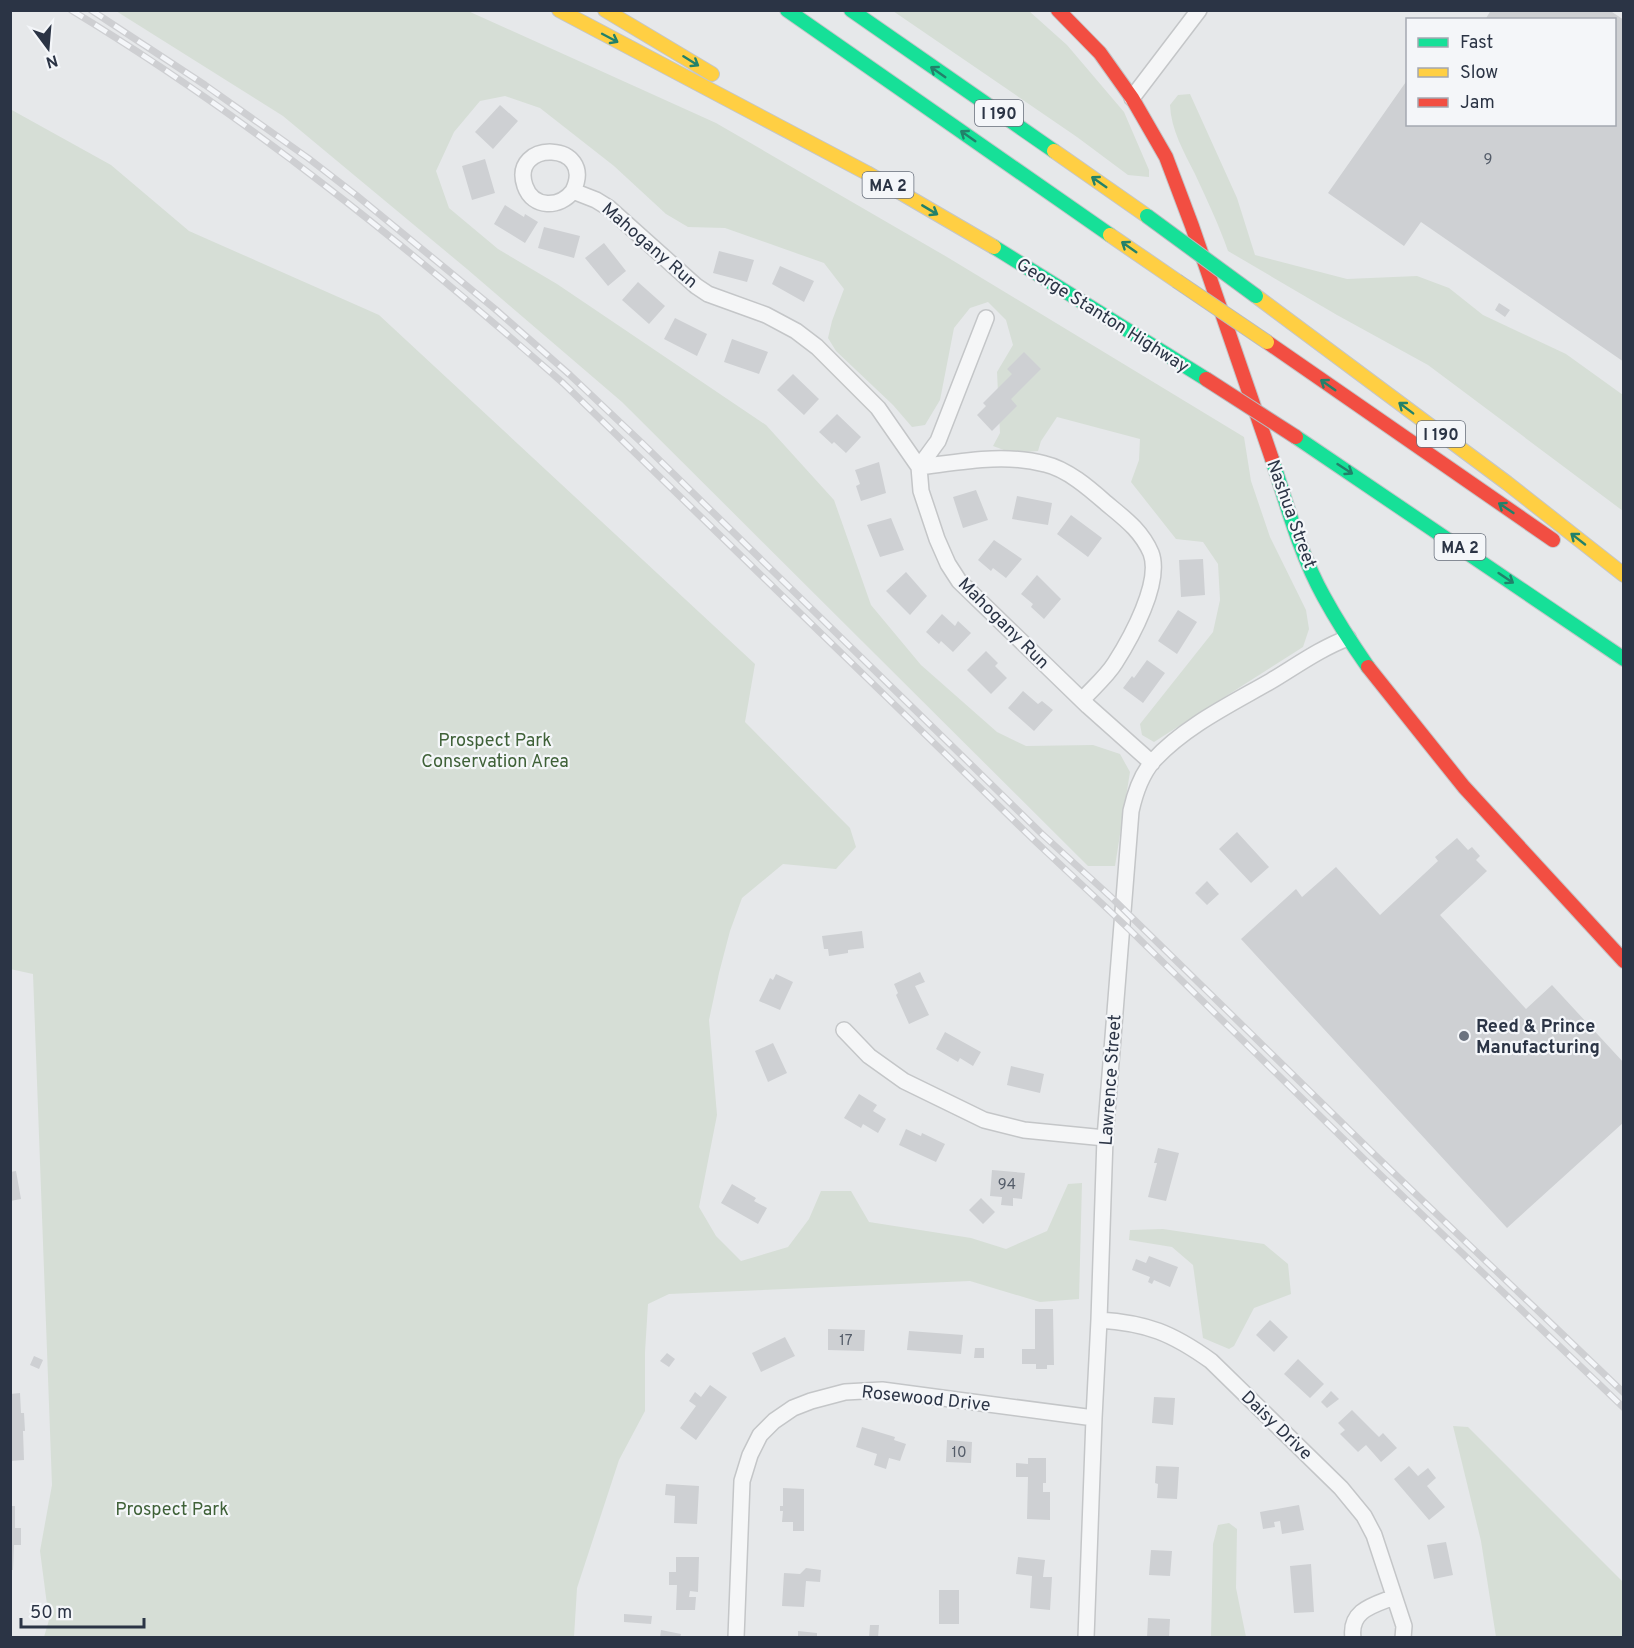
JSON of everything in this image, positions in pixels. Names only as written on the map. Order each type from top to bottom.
[{"type":"main road","name":"George Stanton Highway","points":[[559,10],[867,173],[996,248],[1296,437],[1623,659]]},
{"type":"main road","points":[[605,10],[673,50],[867,173]]},
{"type":"main road","points":[[787,10],[1569,551]]},
{"type":"main road","name":"I 190","points":[[851,10],[1147,216],[1507,483],[1623,575]]},
{"type":"main road","name":"Nashua Street","points":[[1058,10],[1100,53],[1132,98],[1166,157],[1192,226],[1303,551],[1323,596],[1348,638],[1381,685],[1464,787],[1623,961]]},
{"type":"main road","points":[[1588,565],[1623,588]]},
{"type":"street","points":[[1132,98],[1199,10]]},
{"type":"street","name":"Mahogany Run","points":[[573,191],[597,200],[609,208],[696,286],[708,294],[766,315],[817,347],[878,408],[919,466],[921,491],[937,539],[948,564],[959,581],[1082,700],[1152,763]]},
{"type":"street","points":[[919,466],[938,441],[986,318]]},
{"type":"street","points":[[919,466],[998,458],[1048,464],[1094,492],[1140,533],[1151,554],[1154,566],[1149,592],[1115,664],[1082,700]]},
{"type":"street","name":"Lawrence Street","points":[[1086,1638],[1100,1320],[1105,1138],[1131,811],[1135,793],[1152,763],[1171,742],[1308,659],[1348,638]]},
{"type":"street","points":[[844,1030],[869,1056],[904,1081],[984,1120],[1024,1130],[1105,1138]]},
{"type":"street","name":"Daisy Drive","points":[[1100,1320],[1130,1322],[1159,1330],[1187,1344],[1211,1361],[1353,1501],[1374,1536],[1404,1626],[1403,1638]]},
{"type":"street","name":"Rosewood Drive","points":[[736,1638],[742,1481],[750,1455],[760,1435],[774,1421],[793,1408],[845,1392],[882,1390],[1094,1418]]},
{"type":"street","points":[[1353,1638],[1353,1625],[1362,1611],[1394,1597]]},
{"type":"green space","points":[[116,11],[468,11],[716,123],[947,257],[1244,437],[1251,481],[1270,537],[1306,610],[1309,629],[1303,647],[1154,742],[1142,735],[1140,724],[1213,632],[1220,600],[1218,564],[1203,542],[1176,539],[1131,482],[1139,460],[1140,439],[1057,417],[1041,441],[1038,451],[1012,453],[993,446],[1000,433],[997,372],[1013,345],[1006,320],[988,302],[970,308],[954,328],[940,400],[925,425],[912,427],[893,405],[836,351],[828,338],[844,289],[824,263],[725,228],[688,227],[666,214],[614,166],[540,108],[505,96],[480,101],[454,132],[436,171],[449,208],[498,249],[557,284],[766,425],[834,500],[871,605],[921,665],[997,732],[1026,746],[1093,745],[1120,754],[1130,772],[1115,866],[1088,866],[622,402],[283,116]]},
{"type":"green space","points":[[893,11],[1029,11],[1067,45],[1124,112],[1149,170],[1149,177],[1128,175],[1077,137]]},
{"type":"green space","points":[[1190,94],[1237,198],[1255,255],[1347,279],[1417,276],[1449,288],[1483,315],[1566,354],[1623,395],[1623,511],[1428,365],[1228,251],[1173,123],[1170,105],[1178,95]]},
{"type":"green space","name":"Prospect Park Conservation Area","points":[[10,109],[111,165],[189,231],[379,315],[755,664],[745,722],[850,828],[856,847],[836,869],[783,864],[742,898],[730,931],[709,1020],[717,1115],[699,1207],[716,1236],[741,1261],[788,1247],[809,1219],[821,1191],[851,1191],[869,1222],[971,1238],[1006,1249],[1047,1231],[1068,1184],[1082,1183],[1079,1299],[1040,1302],[970,1281],[669,1294],[648,1304],[645,1411],[619,1460],[577,1588],[574,1637],[44,1637],[49,1620],[40,1551],[52,1485],[33,974],[10,969]]},
{"type":"green space","points":[[1163,1229],[1264,1244],[1288,1264],[1291,1294],[1254,1308],[1234,1346],[1229,1349],[1203,1338],[1193,1265],[1172,1247],[1129,1240],[1130,1230]]},
{"type":"green space","points":[[1453,1426],[1468,1427],[1623,1582],[1623,1637],[1496,1637],[1481,1541]]},
{"type":"green space","points":[[1229,1523],[1237,1529],[1236,1588],[1246,1637],[1211,1637],[1213,1544],[1218,1525]]},
{"type":"building","points":[[1491,10],[1609,10],[1624,20],[1624,362],[1421,222],[1404,246],[1328,193],[1406,82],[1406,126],[1616,126],[1616,18],[1486,18]]},
{"type":"building","points":[[500,105],[518,121],[493,149],[475,132]]},
{"type":"building","points":[[485,159],[495,193],[472,200],[462,166]]},
{"type":"building","points":[[505,205],[524,217],[525,214],[538,222],[525,243],[494,224]]},
{"type":"building","points":[[544,227],[580,236],[574,258],[538,248]]},
{"type":"building","points":[[604,243],[626,271],[608,286],[585,258]]},
{"type":"building","points":[[719,251],[754,260],[747,282],[713,273]]},
{"type":"building","points":[[780,266],[814,281],[804,302],[772,284]]},
{"type":"building","points":[[638,282],[665,306],[649,324],[622,300]]},
{"type":"building","points":[[1499,303],[1510,310],[1505,317],[1495,310]]},
{"type":"building","points":[[675,318],[707,334],[697,356],[664,339]]},
{"type":"building","points":[[732,339],[768,352],[759,374],[724,362]]},
{"type":"building","points":[[1024,352],[1041,369],[1011,399],[1017,406],[992,431],[977,415],[986,406],[983,403],[1012,374],[1007,369]]},
{"type":"building","points":[[793,374],[819,399],[804,415],[777,390]]},
{"type":"building","points":[[837,414],[861,437],[846,453],[819,432]]},
{"type":"building","points":[[879,462],[886,493],[861,501],[856,486],[860,484],[855,470]]},
{"type":"building","points":[[976,490],[988,520],[963,528],[953,497]]},
{"type":"building","points":[[1017,496],[1052,503],[1048,525],[1012,519]]},
{"type":"building","points":[[1071,515],[1102,538],[1088,557],[1057,534]]},
{"type":"building","points":[[891,518],[904,550],[880,557],[867,525]]},
{"type":"building","points":[[994,540],[1022,559],[1006,578],[993,568],[991,571],[978,560]]},
{"type":"building","points":[[1203,559],[1205,595],[1181,597],[1179,560]]},
{"type":"building","points":[[906,572],[927,596],[910,615],[886,591]]},
{"type":"building","points":[[1037,575],[1061,599],[1044,619],[1031,607],[1033,604],[1021,594]]},
{"type":"building","points":[[1178,610],[1197,622],[1177,654],[1158,641]]},
{"type":"building","points":[[942,614],[955,626],[958,621],[971,633],[953,652],[941,641],[939,644],[926,632]]},
{"type":"building","points":[[986,651],[998,663],[995,666],[1007,678],[991,694],[967,670]]},
{"type":"building","points":[[1147,660],[1165,673],[1143,703],[1123,688],[1132,676],[1134,678]]},
{"type":"building","points":[[1023,691],[1038,704],[1042,701],[1053,710],[1034,731],[1008,708]]},
{"type":"building","points":[[1237,832],[1269,867],[1251,883],[1219,849]]},
{"type":"building","name":"Reed & Prince Manufacturing","points":[[1457,838],[1468,850],[1472,847],[1480,856],[1476,860],[1487,871],[1440,915],[1526,1009],[1552,985],[1624,1063],[1624,1122],[1507,1228],[1241,939],[1296,889],[1302,897],[1336,867],[1380,915],[1438,861],[1435,857]]},
{"type":"building","points":[[1207,881],[1219,894],[1207,905],[1195,893]]},
{"type":"building","points":[[862,931],[864,948],[829,956],[828,949],[824,949],[822,936]]},
{"type":"building","points":[[920,972],[925,982],[915,986],[929,1015],[909,1024],[896,995],[898,993],[894,984]]},
{"type":"building","points":[[776,974],[793,982],[780,1010],[759,1001],[770,978],[773,980]]},
{"type":"building","points":[[945,1032],[981,1052],[973,1066],[960,1058],[958,1062],[936,1049]]},
{"type":"building","points":[[773,1043],[787,1073],[768,1082],[755,1051]]},
{"type":"building","points":[[1011,1066],[1044,1074],[1040,1093],[1007,1085]]},
{"type":"building","points":[[859,1094],[877,1105],[873,1111],[886,1119],[878,1133],[863,1124],[861,1128],[844,1118]]},
{"type":"building","points":[[906,1129],[921,1136],[922,1133],[945,1144],[936,1162],[899,1145]]},
{"type":"building","points":[[1158,1148],[1179,1153],[1166,1201],[1148,1197],[1157,1163],[1154,1163]]},
{"type":"building","points":[[992,1170],[1025,1173],[1022,1199],[1013,1198],[1013,1206],[1001,1205],[1002,1197],[990,1196]]},
{"type":"building","points":[[16,1171],[21,1199],[10,1201],[10,1172]]},
{"type":"building","points":[[732,1184],[756,1198],[754,1201],[767,1208],[758,1224],[721,1203]]},
{"type":"building","points":[[981,1198],[995,1212],[983,1224],[969,1210]]},
{"type":"building","points":[[1149,1256],[1178,1267],[1170,1287],[1154,1280],[1152,1284],[1148,1282],[1150,1277],[1132,1270],[1136,1259],[1146,1263]]},
{"type":"building","points":[[1035,1309],[1053,1309],[1054,1365],[1047,1365],[1047,1369],[1036,1369],[1036,1364],[1022,1364],[1022,1349],[1035,1349]]},
{"type":"building","points":[[1270,1320],[1288,1337],[1274,1352],[1256,1335]]},
{"type":"building","points":[[828,1329],[865,1330],[864,1351],[828,1350]]},
{"type":"building","points":[[909,1331],[963,1335],[961,1354],[907,1350]]},
{"type":"building","points":[[785,1337],[795,1356],[761,1372],[752,1353]]},
{"type":"building","points":[[975,1348],[984,1348],[984,1358],[974,1358]]},
{"type":"building","points":[[667,1353],[675,1359],[669,1367],[660,1361]]},
{"type":"building","points":[[34,1356],[43,1360],[39,1369],[30,1365]]},
{"type":"building","points":[[1298,1359],[1324,1384],[1310,1398],[1284,1374]]},
{"type":"building","points":[[710,1385],[727,1397],[696,1440],[680,1428],[696,1406],[689,1401],[695,1392],[701,1397]]},
{"type":"building","points":[[1331,1391],[1339,1399],[1327,1408],[1321,1402]]},
{"type":"building","points":[[20,1393],[21,1413],[24,1413],[24,1460],[10,1461],[10,1394]]},
{"type":"building","points":[[1154,1397],[1175,1398],[1173,1425],[1152,1423]]},
{"type":"building","points":[[1352,1410],[1379,1437],[1383,1433],[1397,1448],[1381,1462],[1366,1445],[1358,1452],[1340,1434],[1345,1430],[1338,1423]]},
{"type":"building","points":[[862,1427],[895,1437],[894,1440],[906,1444],[900,1461],[889,1458],[886,1469],[874,1465],[877,1454],[856,1447]]},
{"type":"building","points":[[947,1440],[972,1442],[971,1463],[946,1462]]},
{"type":"building","points":[[1028,1458],[1046,1458],[1046,1483],[1043,1483],[1043,1492],[1050,1492],[1050,1520],[1027,1519],[1028,1477],[1016,1477],[1016,1463],[1028,1464]]},
{"type":"building","points":[[1156,1466],[1179,1467],[1177,1499],[1157,1498]]},
{"type":"building","points":[[1409,1466],[1418,1476],[1428,1468],[1436,1478],[1427,1486],[1445,1507],[1429,1520],[1394,1479]]},
{"type":"building","points":[[666,1484],[699,1486],[697,1524],[674,1523],[675,1496],[665,1495]]},
{"type":"building","points":[[783,1488],[804,1489],[804,1531],[793,1531],[793,1522],[782,1522],[783,1511],[780,1511],[780,1506],[783,1506]]},
{"type":"building","points":[[1299,1505],[1304,1530],[1282,1534],[1280,1521],[1274,1522],[1275,1527],[1263,1529],[1260,1512]]},
{"type":"building","points":[[10,1506],[15,1506],[15,1528],[21,1528],[21,1545],[14,1545],[13,1570],[10,1570]]},
{"type":"building","points":[[1446,1542],[1453,1575],[1434,1579],[1427,1545]]},
{"type":"building","points":[[1151,1550],[1172,1551],[1170,1576],[1149,1575]]},
{"type":"building","points":[[676,1557],[699,1557],[698,1592],[690,1591],[689,1597],[696,1597],[695,1610],[676,1610],[677,1585],[669,1585],[669,1572],[676,1572]]},
{"type":"building","points":[[1018,1557],[1045,1560],[1043,1577],[1052,1577],[1050,1610],[1030,1608],[1032,1576],[1016,1574]]},
{"type":"building","points":[[1311,1564],[1314,1612],[1294,1613],[1290,1566]]},
{"type":"building","points":[[806,1568],[821,1570],[820,1582],[806,1581],[804,1607],[782,1606],[784,1573],[800,1574]]},
{"type":"building","points":[[939,1590],[959,1590],[959,1624],[939,1624]]},
{"type":"building","points":[[624,1614],[652,1616],[651,1624],[624,1622]]},
{"type":"building","points":[[1148,1618],[1170,1619],[1169,1638],[1147,1638]]},
{"type":"building","points":[[870,1625],[879,1625],[878,1638],[869,1638]]},
{"type":"building","points":[[661,1630],[681,1634],[680,1638],[660,1638]]},
{"type":"building","points":[[798,1631],[817,1633],[817,1638],[798,1638]]},
{"type":"railway","points":[[71,10],[137,51],[264,139],[386,233],[563,383],[1624,1408]]},
{"type":"railway","points":[[91,10],[205,85],[308,158],[495,309],[570,375],[1042,834],[1110,896],[1375,1155],[1624,1393]]},
{"type":"traffic: fast","points":[[787,10],[1110,235]]},
{"type":"traffic: fast","points":[[851,10],[1054,151]]},
{"type":"traffic: fast","points":[[1147,216],[1256,296]]},
{"type":"traffic: fast","points":[[994,247],[1206,379]]},
{"type":"traffic: fast","points":[[1296,437],[1624,659]]},
{"type":"traffic: fast","points":[[1272,459],[1315,581],[1339,624],[1368,667]]},
{"type":"traffic: slow","points":[[559,10],[867,173],[994,247]]},
{"type":"traffic: slow","points":[[605,10],[712,74]]},
{"type":"traffic: slow","points":[[1054,151],[1147,216]]},
{"type":"traffic: slow","points":[[1110,235],[1177,281]]},
{"type":"traffic: slow","points":[[1177,281],[1267,342]]},
{"type":"traffic: slow","points":[[1256,296],[1507,483],[1624,575]]},
{"type":"traffic: jam","points":[[1058,10],[1100,53],[1132,98],[1166,157],[1272,459]]},
{"type":"traffic: jam","points":[[1267,342],[1553,540]]},
{"type":"traffic: jam","points":[[1206,379],[1296,437]]},
{"type":"traffic: jam","points":[[1368,667],[1464,787],[1624,961]]},
{"type":"place","name":"Reed & Prince Manufacturing","points":[[1464,1036]]},
{"type":"park label","name":"Prospect Park","points":[[172,1509]]}]
